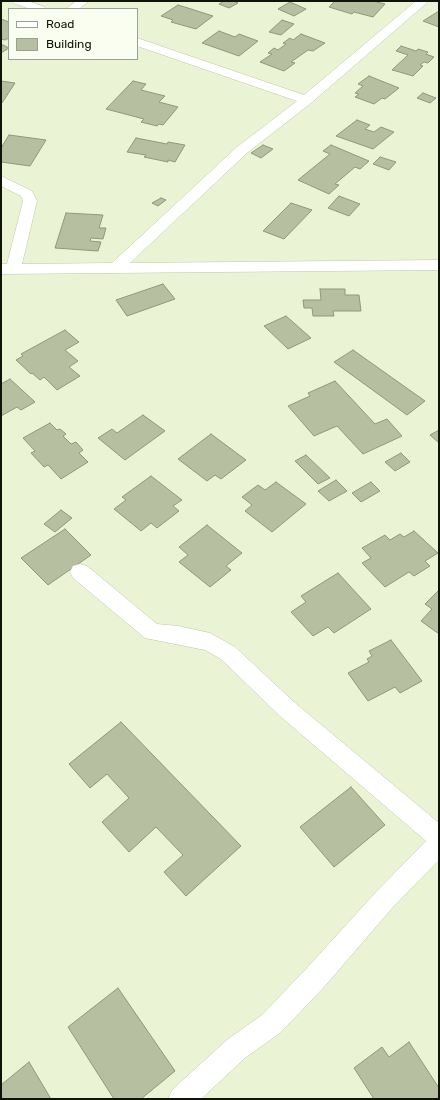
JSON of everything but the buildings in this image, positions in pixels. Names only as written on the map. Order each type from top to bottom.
[{"type":"street","points":[[17,1],[38,8]]},
{"type":"street","points":[[73,8],[83,1]]},
{"type":"street","points":[[117,266],[242,150],[306,100],[423,1]]},
{"type":"street","points":[[138,42],[306,100]]},
{"type":"street","points":[[1,180],[27,194],[30,201],[7,269],[117,266],[439,265]]},
{"type":"street","points":[[80,572],[152,632],[178,635],[210,642],[228,653],[438,844],[385,899],[315,978],[271,1024],[237,1048],[181,1099]]}]
